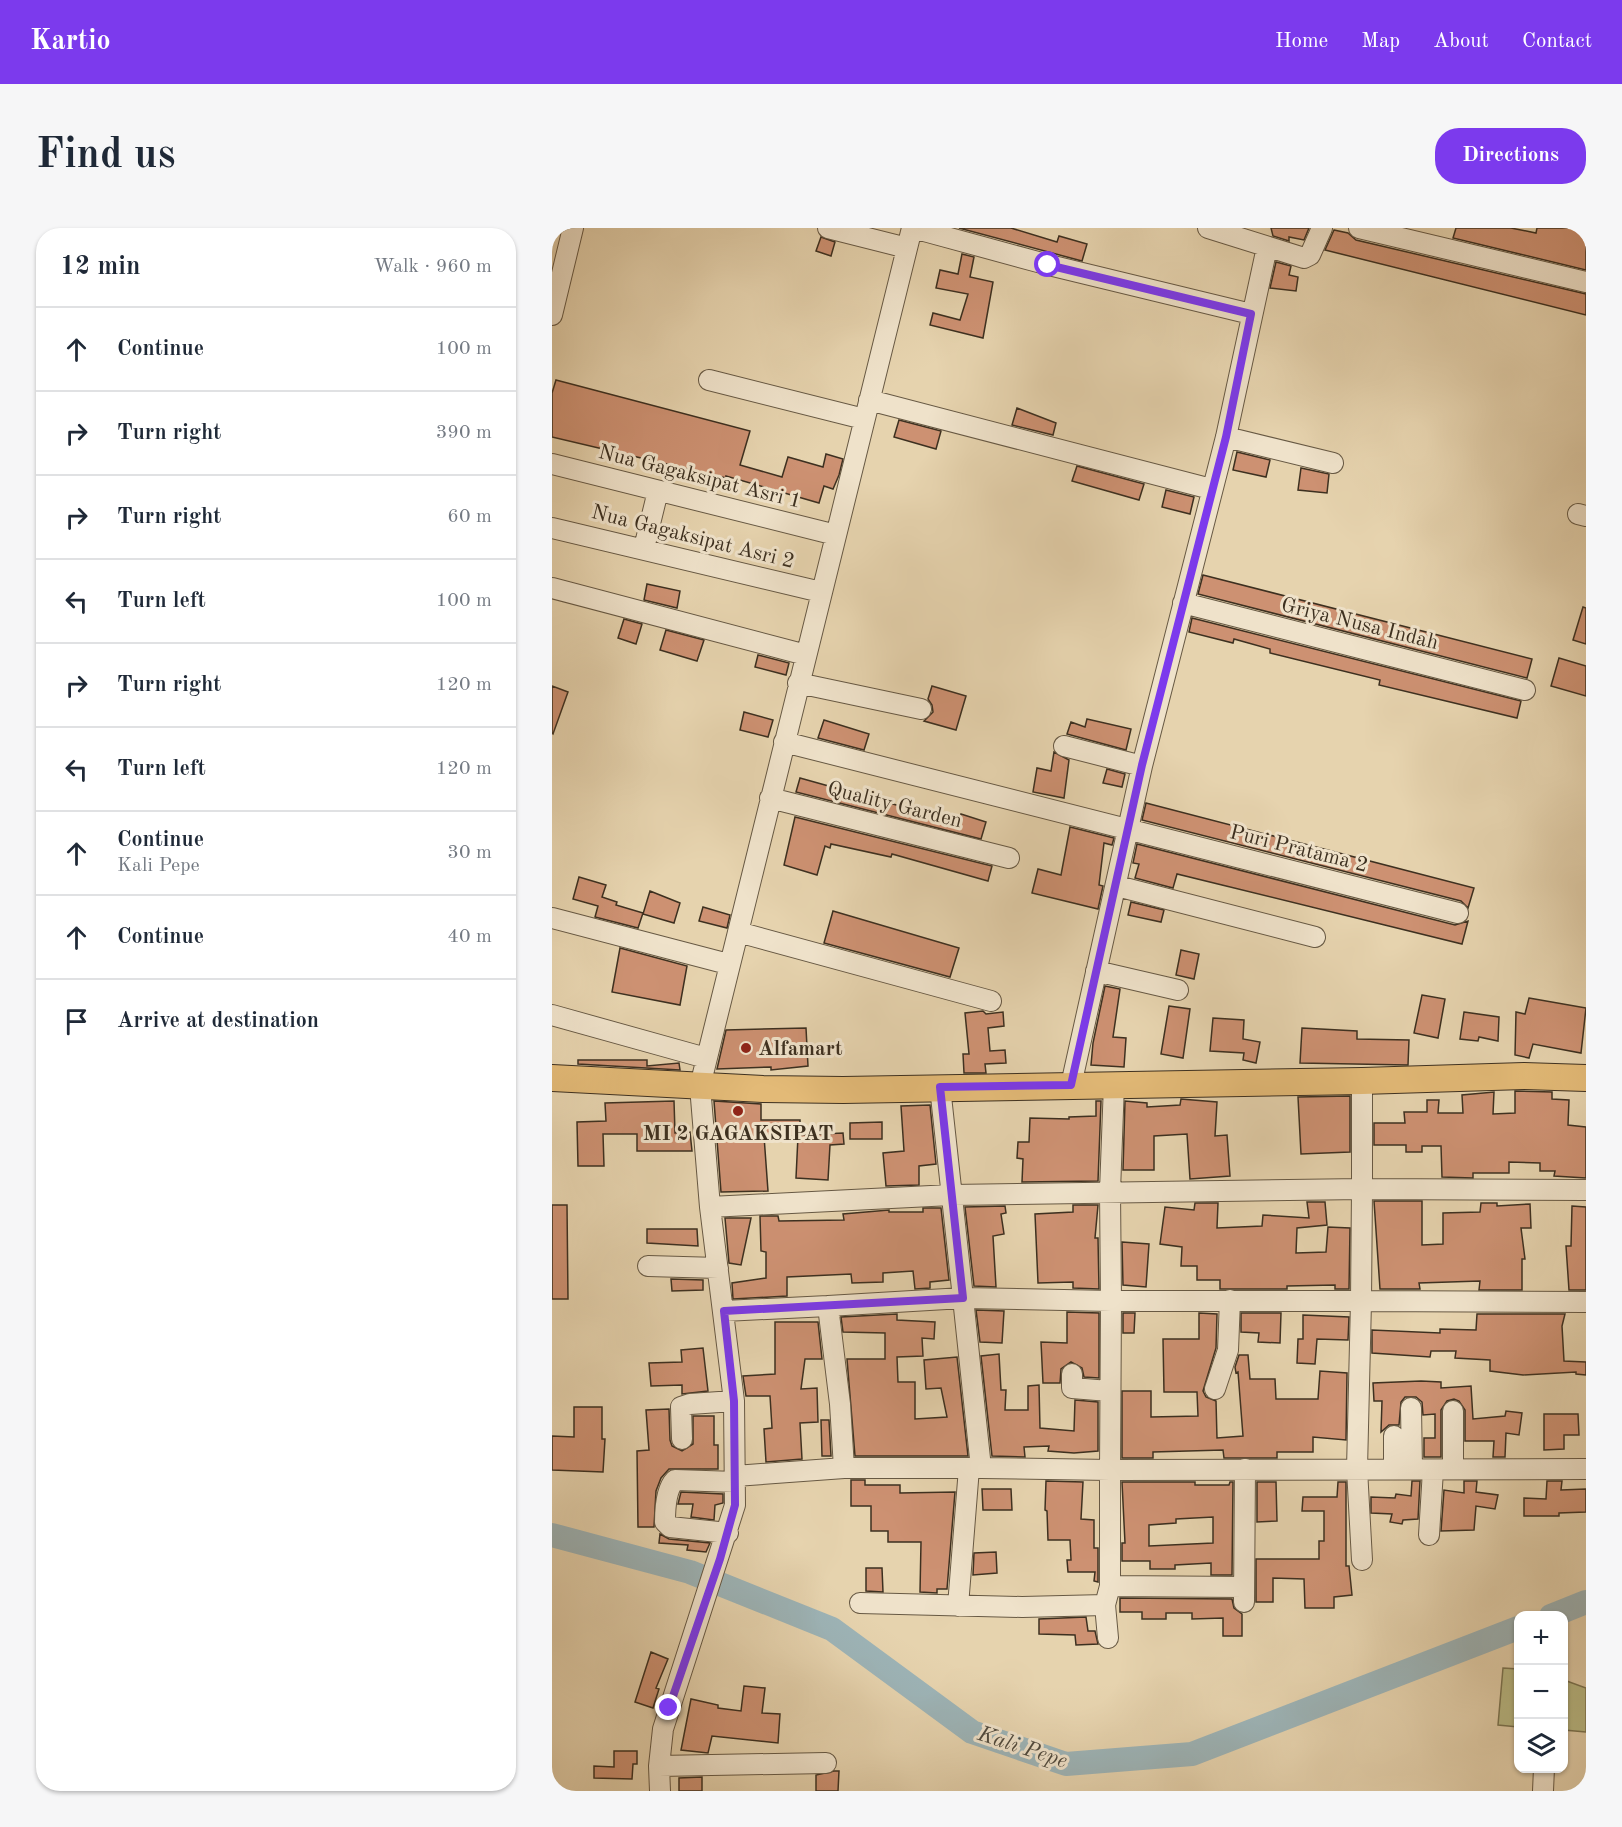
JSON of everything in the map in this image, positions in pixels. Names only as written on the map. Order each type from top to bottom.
[{"type":"main road","points":[[552,1078],[774,1090],[1362,1081],[1524,1076],[1586,1078]]},
{"type":"street","points":[[552,315],[573,228]]},
{"type":"street","points":[[828,228],[907,248]]},
{"type":"street","points":[[660,1791],[659,1766],[669,1708],[720,1559],[735,1505],[734,1401],[710,1208],[700,1086],[728,964],[738,932],[798,683],[913,228],[1048,265],[1251,314]]},
{"type":"street","points":[[1208,228],[1232,232],[1267,247],[1304,258],[1310,255],[1322,228]]},
{"type":"street","points":[[1359,228],[1586,282]]},
{"type":"street","points":[[1071,1085],[1117,886],[1142,765],[1226,437],[1267,247]]},
{"type":"street","points":[[709,381],[864,419]]},
{"type":"street","points":[[869,400],[1211,489]]},
{"type":"street","points":[[1226,437],[1333,463]]},
{"type":"street","name":"Nua Gagaksipat Asri 1","points":[[552,464],[836,535]]},
{"type":"street","points":[[644,548],[658,491]]},
{"type":"street","name":"Nua Gagaksipat Asri 2","points":[[552,528],[822,592]]},
{"type":"street","points":[[552,588],[806,654]]},
{"type":"street","name":"Griya Nusa Indah","points":[[1183,603],[1525,690]]},
{"type":"street","points":[[798,683],[921,710]]},
{"type":"street","name":"Puri Pratama 2","points":[[784,742],[1458,913]]},
{"type":"street","points":[[1064,746],[1142,765]]},
{"type":"street","name":"Quality Garden","points":[[770,798],[1009,858]]},
{"type":"street","points":[[1117,886],[1315,937]]},
{"type":"street","points":[[552,918],[728,964]]},
{"type":"street","points":[[738,932],[991,1001]]},
{"type":"street","points":[[1096,971],[1178,990]]},
{"type":"street","points":[[552,1015],[706,1058]]},
{"type":"street","points":[[1362,1081],[1361,1301],[1357,1469],[1362,1560]]},
{"type":"street","points":[[1108,1638],[1110,1191],[1114,1084]]},
{"type":"street","points":[[940,1087],[963,1298],[975,1468],[958,1606]]},
{"type":"street","points":[[710,1208],[951,1195],[1110,1191],[1586,1190]]},
{"type":"street","points":[[648,1266],[718,1268]]},
{"type":"street","points":[[724,1311],[963,1298],[1111,1301],[1586,1302]]},
{"type":"street","points":[[1215,1389],[1226,1365],[1230,1300]]},
{"type":"street","points":[[828,1306],[840,1404],[844,1468]]},
{"type":"street","points":[[1072,1374],[1072,1388],[1109,1391]]},
{"type":"street","points":[[682,1439],[681,1407],[690,1404],[734,1401]]},
{"type":"street","points":[[1403,1469],[1411,1408]]},
{"type":"street","points":[[1429,1535],[1453,1411]]},
{"type":"street","points":[[1394,1436],[1403,1469]]},
{"type":"street","points":[[728,1533],[670,1527],[665,1522],[670,1484],[675,1480],[736,1479],[844,1468],[1586,1469]]},
{"type":"street","points":[[860,1603],[958,1606],[1108,1596],[1244,1595],[1245,1469]]},
{"type":"street","points":[[659,1766],[826,1763]]},
{"type":"street","points":[[1542,1791],[1544,1773]]},
{"type":"green space","points":[[1503,1668],[1514,1669],[1514,1727],[1498,1725]]},
{"type":"green space","points":[[1568,1681],[1586,1688],[1586,1732],[1568,1730]]},
{"type":"building","points":[[959,228],[1011,228],[1057,242],[1059,236],[1087,244],[1082,261]]},
{"type":"building","points":[[1271,228],[1309,228],[1304,240],[1289,237],[1289,241],[1273,236]]},
{"type":"building","points":[[1456,228],[1511,228],[1536,233],[1537,228],[1586,228],[1586,270],[1453,238]]},
{"type":"building","points":[[1334,230],[1348,233],[1356,240],[1586,294],[1586,315],[1325,250]]},
{"type":"building","points":[[821,237],[835,242],[831,256],[816,251]]},
{"type":"building","points":[[962,254],[974,257],[970,277],[993,282],[983,338],[930,325],[933,313],[960,320],[968,294],[936,288],[940,270],[958,274]]},
{"type":"building","points":[[1276,262],[1291,266],[1289,275],[1298,277],[1296,291],[1270,288]]},
{"type":"building","points":[[556,380],[750,431],[740,465],[782,477],[788,457],[823,467],[826,454],[843,459],[839,475],[833,489],[824,486],[819,503],[726,476],[726,478],[552,437],[552,393]]},
{"type":"building","points":[[1017,408],[1056,423],[1053,435],[1012,425]]},
{"type":"building","points":[[899,420],[941,431],[936,449],[894,437]]},
{"type":"building","points":[[1237,452],[1270,460],[1266,477],[1233,470]]},
{"type":"building","points":[[1077,466],[1144,484],[1139,500],[1072,481]]},
{"type":"building","points":[[1301,468],[1329,474],[1327,493],[1298,490]]},
{"type":"building","points":[[1166,490],[1194,497],[1190,514],[1162,507]]},
{"type":"building","points":[[1203,575],[1532,659],[1527,678],[1198,594]]},
{"type":"building","points":[[647,584],[680,591],[677,608],[644,600]]},
{"type":"building","points":[[1583,607],[1586,608],[1586,644],[1573,640]]},
{"type":"building","points":[[1192,618],[1521,701],[1517,718],[1379,685],[1380,680],[1270,653],[1270,649],[1234,639],[1233,643],[1189,632]]},
{"type":"building","points":[[624,619],[642,624],[636,644],[618,638]]},
{"type":"building","points":[[666,630],[704,640],[697,661],[660,650]]},
{"type":"building","points":[[758,655],[789,663],[786,675],[755,667]]},
{"type":"building","points":[[1559,658],[1586,666],[1586,696],[1551,686]]},
{"type":"building","points":[[552,686],[568,692],[553,734],[552,733]]},
{"type":"building","points":[[932,686],[966,696],[956,730],[924,721],[933,712],[928,699]]},
{"type":"building","points":[[744,712],[773,720],[768,737],[740,730]]},
{"type":"building","points":[[1087,719],[1131,729],[1126,750],[1067,734],[1071,722],[1085,727]]},
{"type":"building","points":[[824,720],[869,734],[864,750],[818,738]]},
{"type":"building","points":[[1054,752],[1069,760],[1064,798],[1033,792],[1037,768],[1051,771]]},
{"type":"building","points":[[1107,769],[1125,774],[1122,787],[1103,783]]},
{"type":"building","points":[[800,778],[918,811],[919,809],[936,814],[937,811],[960,818],[961,814],[986,822],[981,839],[796,792]]},
{"type":"building","points":[[1146,803],[1474,888],[1468,908],[1461,901],[1142,820]]},
{"type":"building","points":[[795,817],[992,866],[988,881],[892,854],[891,857],[831,844],[830,848],[825,846],[817,875],[784,865]]},
{"type":"building","points":[[1070,827],[1114,838],[1112,845],[1104,843],[1099,885],[1103,886],[1098,909],[1032,893],[1038,869],[1061,875]]},
{"type":"building","points":[[1137,844],[1455,925],[1468,921],[1462,944],[1177,874],[1173,888],[1135,878],[1139,864],[1133,863]]},
{"type":"building","points":[[579,877],[606,885],[602,897],[617,902],[616,905],[643,913],[638,928],[595,917],[598,906],[573,899]]},
{"type":"building","points":[[650,891],[680,903],[674,923],[643,914]]},
{"type":"building","points":[[1131,902],[1164,910],[1161,922],[1128,915]]},
{"type":"building","points":[[703,907],[730,915],[727,928],[699,921]]},
{"type":"building","points":[[833,911],[959,948],[950,977],[824,943]]},
{"type":"building","points":[[620,948],[687,966],[680,1005],[612,992]]},
{"type":"building","points":[[1181,950],[1199,954],[1194,979],[1176,975]]},
{"type":"building","points":[[1105,986],[1120,989],[1113,1037],[1126,1038],[1124,1067],[1091,1065],[1093,1043]]},
{"type":"building","points":[[1422,995],[1445,999],[1438,1038],[1414,1033]]},
{"type":"building","points":[[1529,998],[1586,1008],[1581,1053],[1533,1044],[1529,1058],[1515,1055],[1516,1012],[1525,1014]]},
{"type":"building","points":[[1169,1006],[1190,1009],[1183,1058],[1161,1054]]},
{"type":"building","points":[[983,1011],[986,1014],[1003,1012],[1004,1026],[988,1028],[990,1051],[1005,1050],[1006,1063],[985,1064],[986,1073],[964,1073],[963,1054],[969,1054],[965,1013]]},
{"type":"building","points":[[1464,1012],[1499,1017],[1498,1041],[1479,1037],[1478,1041],[1460,1039]]},
{"type":"building","points":[[1213,1018],[1244,1020],[1243,1039],[1260,1042],[1256,1063],[1243,1060],[1244,1053],[1210,1051]]},
{"type":"building","points":[[806,1028],[808,1066],[771,1070],[771,1067],[717,1069],[726,1030]]},
{"type":"building","points":[[1302,1028],[1357,1031],[1357,1039],[1409,1040],[1408,1065],[1300,1063]]},
{"type":"building","points":[[578,1060],[647,1060],[647,1066],[679,1063],[680,1070],[578,1064]]},
{"type":"building","points":[[1515,1091],[1552,1092],[1552,1099],[1569,1100],[1568,1125],[1586,1127],[1586,1178],[1554,1176],[1555,1171],[1540,1171],[1540,1163],[1509,1162],[1509,1173],[1473,1173],[1473,1178],[1442,1177],[1441,1146],[1422,1146],[1422,1152],[1406,1152],[1406,1145],[1374,1145],[1374,1123],[1405,1123],[1404,1112],[1427,1112],[1427,1100],[1439,1100],[1438,1113],[1463,1113],[1462,1095],[1494,1092],[1493,1114],[1515,1113]]},
{"type":"building","points":[[1350,1096],[1350,1152],[1301,1154],[1298,1097]]},
{"type":"building","points":[[1181,1099],[1217,1102],[1215,1136],[1227,1135],[1230,1176],[1190,1179],[1187,1134],[1154,1136],[1154,1170],[1123,1170],[1125,1101],[1147,1103],[1147,1107],[1180,1105]]},
{"type":"building","points":[[674,1101],[675,1133],[690,1132],[692,1151],[637,1151],[637,1134],[603,1134],[604,1166],[578,1166],[577,1122],[606,1121],[605,1103]]},
{"type":"building","points":[[714,1101],[761,1104],[761,1120],[800,1120],[800,1135],[843,1133],[844,1144],[830,1145],[828,1180],[796,1178],[798,1136],[764,1136],[768,1191],[721,1192]]},
{"type":"building","points":[[1096,1101],[1101,1101],[1098,1181],[1022,1182],[1023,1159],[1017,1158],[1018,1142],[1029,1142],[1030,1118],[1069,1119],[1069,1117],[1096,1116]]},
{"type":"building","points":[[930,1105],[936,1164],[919,1166],[919,1185],[886,1186],[883,1153],[904,1151],[901,1106]]},
{"type":"building","points":[[882,1122],[882,1139],[850,1139],[850,1123]]},
{"type":"building","points":[[1374,1201],[1422,1201],[1422,1245],[1443,1244],[1443,1213],[1480,1212],[1481,1203],[1497,1203],[1497,1206],[1530,1204],[1531,1228],[1521,1228],[1525,1259],[1522,1259],[1522,1290],[1479,1290],[1480,1281],[1419,1283],[1420,1289],[1380,1289]]},
{"type":"building","points":[[1307,1202],[1325,1202],[1327,1225],[1297,1228],[1296,1253],[1326,1252],[1328,1227],[1350,1228],[1349,1289],[1335,1289],[1335,1285],[1287,1286],[1287,1289],[1220,1289],[1220,1280],[1197,1280],[1197,1266],[1181,1266],[1182,1247],[1160,1244],[1165,1207],[1194,1210],[1195,1203],[1218,1203],[1217,1228],[1262,1226],[1263,1215],[1309,1218]]},
{"type":"building","points":[[552,1205],[567,1205],[568,1299],[552,1299]]},
{"type":"building","points":[[1073,1205],[1098,1205],[1095,1238],[1098,1238],[1099,1289],[1073,1288],[1073,1282],[1038,1283],[1035,1214],[1073,1212]]},
{"type":"building","points":[[1005,1206],[1006,1213],[1001,1214],[1004,1234],[993,1236],[996,1287],[974,1286],[965,1207]]},
{"type":"building","points":[[1572,1206],[1586,1207],[1586,1290],[1569,1290],[1566,1246],[1571,1246]]},
{"type":"building","points":[[923,1208],[941,1208],[949,1280],[930,1282],[930,1288],[915,1289],[913,1271],[883,1273],[883,1282],[852,1283],[851,1274],[787,1277],[787,1296],[733,1299],[732,1283],[766,1278],[766,1252],[761,1251],[760,1216],[778,1216],[779,1221],[844,1220],[843,1214],[889,1210],[889,1212],[923,1212]]},
{"type":"building","points":[[725,1218],[751,1218],[741,1265],[729,1263]]},
{"type":"building","points":[[647,1229],[697,1229],[698,1246],[647,1243]]},
{"type":"building","points":[[1122,1242],[1149,1244],[1146,1287],[1123,1285]]},
{"type":"building","points":[[671,1279],[703,1280],[703,1290],[672,1291]]},
{"type":"building","points":[[976,1310],[1004,1311],[1002,1343],[980,1342]]},
{"type":"building","points":[[1067,1312],[1099,1313],[1099,1378],[1084,1377],[1082,1368],[1071,1362],[1061,1369],[1060,1383],[1043,1383],[1041,1342],[1067,1343]]},
{"type":"building","points":[[1123,1313],[1135,1313],[1134,1333],[1123,1333]]},
{"type":"building","points":[[1199,1313],[1217,1314],[1216,1348],[1203,1391],[1206,1397],[1216,1401],[1217,1438],[1243,1436],[1238,1372],[1236,1373],[1235,1367],[1239,1355],[1248,1355],[1250,1379],[1275,1379],[1276,1399],[1318,1399],[1320,1371],[1347,1373],[1346,1440],[1313,1437],[1313,1452],[1277,1452],[1277,1458],[1224,1458],[1223,1450],[1153,1452],[1153,1458],[1122,1458],[1122,1391],[1151,1391],[1151,1417],[1198,1416],[1197,1392],[1164,1392],[1163,1339],[1199,1339]]},
{"type":"building","points":[[1241,1313],[1281,1313],[1280,1343],[1258,1342],[1259,1333],[1241,1332]]},
{"type":"building","points":[[897,1314],[897,1320],[935,1322],[934,1339],[922,1338],[923,1356],[897,1357],[898,1382],[915,1382],[915,1419],[947,1417],[941,1388],[926,1389],[924,1360],[957,1357],[968,1456],[855,1456],[847,1359],[885,1359],[885,1333],[843,1332],[841,1317]]},
{"type":"building","points":[[1477,1314],[1565,1314],[1562,1326],[1564,1361],[1586,1362],[1586,1375],[1576,1374],[1576,1372],[1523,1375],[1490,1371],[1490,1360],[1455,1358],[1456,1351],[1431,1351],[1430,1357],[1372,1353],[1372,1330],[1440,1333],[1440,1329],[1476,1330]]},
{"type":"building","points":[[1303,1315],[1349,1317],[1348,1340],[1317,1339],[1315,1364],[1297,1363],[1298,1339],[1303,1339]]},
{"type":"building","points":[[775,1322],[818,1322],[822,1359],[805,1359],[801,1389],[817,1388],[818,1422],[800,1423],[802,1459],[766,1462],[764,1429],[772,1428],[770,1396],[746,1396],[743,1376],[775,1374]]},
{"type":"building","points":[[703,1348],[708,1391],[682,1394],[682,1385],[651,1386],[649,1363],[682,1362],[681,1350]]},
{"type":"building","points":[[999,1354],[1001,1390],[1006,1390],[1005,1410],[1028,1410],[1028,1386],[1039,1385],[1040,1428],[1074,1431],[1075,1400],[1098,1402],[1098,1451],[1074,1453],[1048,1451],[1049,1446],[1024,1447],[1025,1457],[992,1456],[981,1356]]},
{"type":"building","points":[[1441,1382],[1441,1388],[1471,1386],[1473,1419],[1505,1416],[1506,1411],[1522,1413],[1519,1435],[1506,1433],[1505,1457],[1493,1457],[1494,1441],[1465,1441],[1465,1410],[1459,1401],[1454,1399],[1447,1401],[1441,1410],[1441,1457],[1424,1457],[1424,1438],[1435,1438],[1435,1414],[1423,1415],[1422,1402],[1416,1397],[1405,1397],[1401,1402],[1399,1425],[1389,1425],[1381,1432],[1382,1401],[1374,1401],[1373,1383]]},
{"type":"building","points":[[574,1407],[602,1407],[602,1439],[605,1439],[603,1472],[552,1470],[552,1436],[574,1437]]},
{"type":"building","points":[[669,1409],[670,1440],[672,1446],[682,1451],[693,1444],[693,1416],[714,1416],[714,1445],[718,1445],[718,1469],[669,1469],[661,1478],[656,1491],[654,1527],[638,1527],[637,1451],[649,1450],[646,1410]]},
{"type":"building","points":[[1544,1414],[1578,1414],[1579,1435],[1564,1435],[1564,1449],[1544,1450]]},
{"type":"building","points":[[821,1420],[829,1420],[831,1456],[822,1456]]},
{"type":"building","points":[[851,1480],[865,1480],[865,1485],[900,1485],[900,1493],[955,1492],[947,1589],[937,1589],[937,1593],[920,1592],[921,1542],[888,1542],[888,1531],[871,1531],[871,1506],[851,1506]]},
{"type":"building","points":[[1046,1481],[1083,1482],[1081,1519],[1094,1520],[1094,1548],[1098,1548],[1098,1582],[1094,1581],[1095,1572],[1068,1572],[1067,1560],[1071,1560],[1070,1540],[1048,1540],[1047,1511],[1045,1510]]},
{"type":"building","points":[[1412,1481],[1420,1481],[1418,1519],[1403,1520],[1402,1524],[1390,1522],[1392,1514],[1371,1513],[1371,1497],[1395,1498],[1396,1494],[1411,1496]]},
{"type":"building","points":[[1464,1481],[1477,1481],[1476,1492],[1498,1495],[1495,1509],[1476,1506],[1474,1530],[1441,1531],[1444,1490],[1464,1493]]},
{"type":"building","points":[[1547,1481],[1562,1481],[1561,1490],[1586,1489],[1586,1512],[1559,1513],[1559,1516],[1524,1516],[1524,1498],[1546,1499]]},
{"type":"building","points":[[1122,1482],[1195,1482],[1195,1485],[1229,1485],[1233,1482],[1232,1575],[1211,1575],[1211,1563],[1175,1565],[1175,1569],[1150,1569],[1150,1561],[1122,1561],[1122,1543],[1125,1543]],"holes":[[[1213,1517],[1213,1543],[1149,1546],[1149,1525],[1176,1523],[1176,1519]]]},
{"type":"building","points":[[1257,1482],[1276,1482],[1277,1521],[1257,1522]]},
{"type":"building","points":[[1338,1482],[1346,1482],[1346,1566],[1349,1566],[1352,1595],[1334,1597],[1334,1608],[1305,1608],[1304,1579],[1273,1578],[1273,1602],[1256,1602],[1256,1559],[1319,1559],[1319,1541],[1324,1541],[1324,1511],[1302,1511],[1303,1497],[1337,1497]]},
{"type":"building","points":[[982,1489],[1011,1489],[1012,1510],[983,1510]]},
{"type":"building","points":[[681,1492],[723,1494],[723,1503],[715,1505],[714,1520],[691,1517],[693,1504],[678,1504]]},
{"type":"building","points":[[660,1534],[669,1539],[710,1543],[706,1552],[687,1550],[688,1545],[659,1543]]},
{"type":"building","points":[[996,1552],[997,1573],[973,1575],[974,1553]]},
{"type":"building","points":[[866,1568],[882,1568],[883,1592],[866,1591]]},
{"type":"building","points":[[1120,1598],[1232,1599],[1234,1608],[1242,1614],[1242,1636],[1223,1636],[1223,1618],[1192,1619],[1192,1613],[1166,1613],[1166,1619],[1142,1619],[1142,1612],[1120,1612]]},
{"type":"building","points":[[1086,1617],[1088,1631],[1095,1631],[1098,1644],[1076,1645],[1075,1635],[1039,1634],[1039,1619]]},
{"type":"building","points":[[651,1652],[668,1659],[656,1688],[659,1689],[653,1708],[635,1702]]},
{"type":"building","points":[[744,1686],[765,1688],[762,1713],[780,1714],[778,1743],[712,1736],[708,1753],[681,1750],[691,1699],[718,1705],[718,1708],[741,1711]]},
{"type":"building","points":[[614,1751],[637,1751],[637,1764],[633,1764],[632,1779],[594,1778],[594,1766],[614,1767]]},
{"type":"building","points":[[839,1771],[838,1791],[816,1791],[816,1775]]},
{"type":"building","points":[[702,1777],[702,1791],[679,1791],[679,1778]]},
{"type":"waterway","name":"Kali Pepe","points":[[552,1535],[690,1572],[832,1629],[972,1732],[1066,1764],[1192,1754],[1514,1630]]},
{"type":"waterway","name":"Kali Pepe","points":[[1564,1611],[1586,1602]]},
{"type":"place","name":"Alfamart","points":[[746,1048]]},
{"type":"place","name":"MI 2 GAGAKSIPAT","points":[[738,1111]]},
{"type":"route","points":[[669,1708],[720,1559],[735,1505],[735,1417],[724,1311],[963,1298],[940,1087],[1071,1085],[1082,1026],[1117,886],[1142,765],[1226,437],[1251,314],[1048,265]]}]
